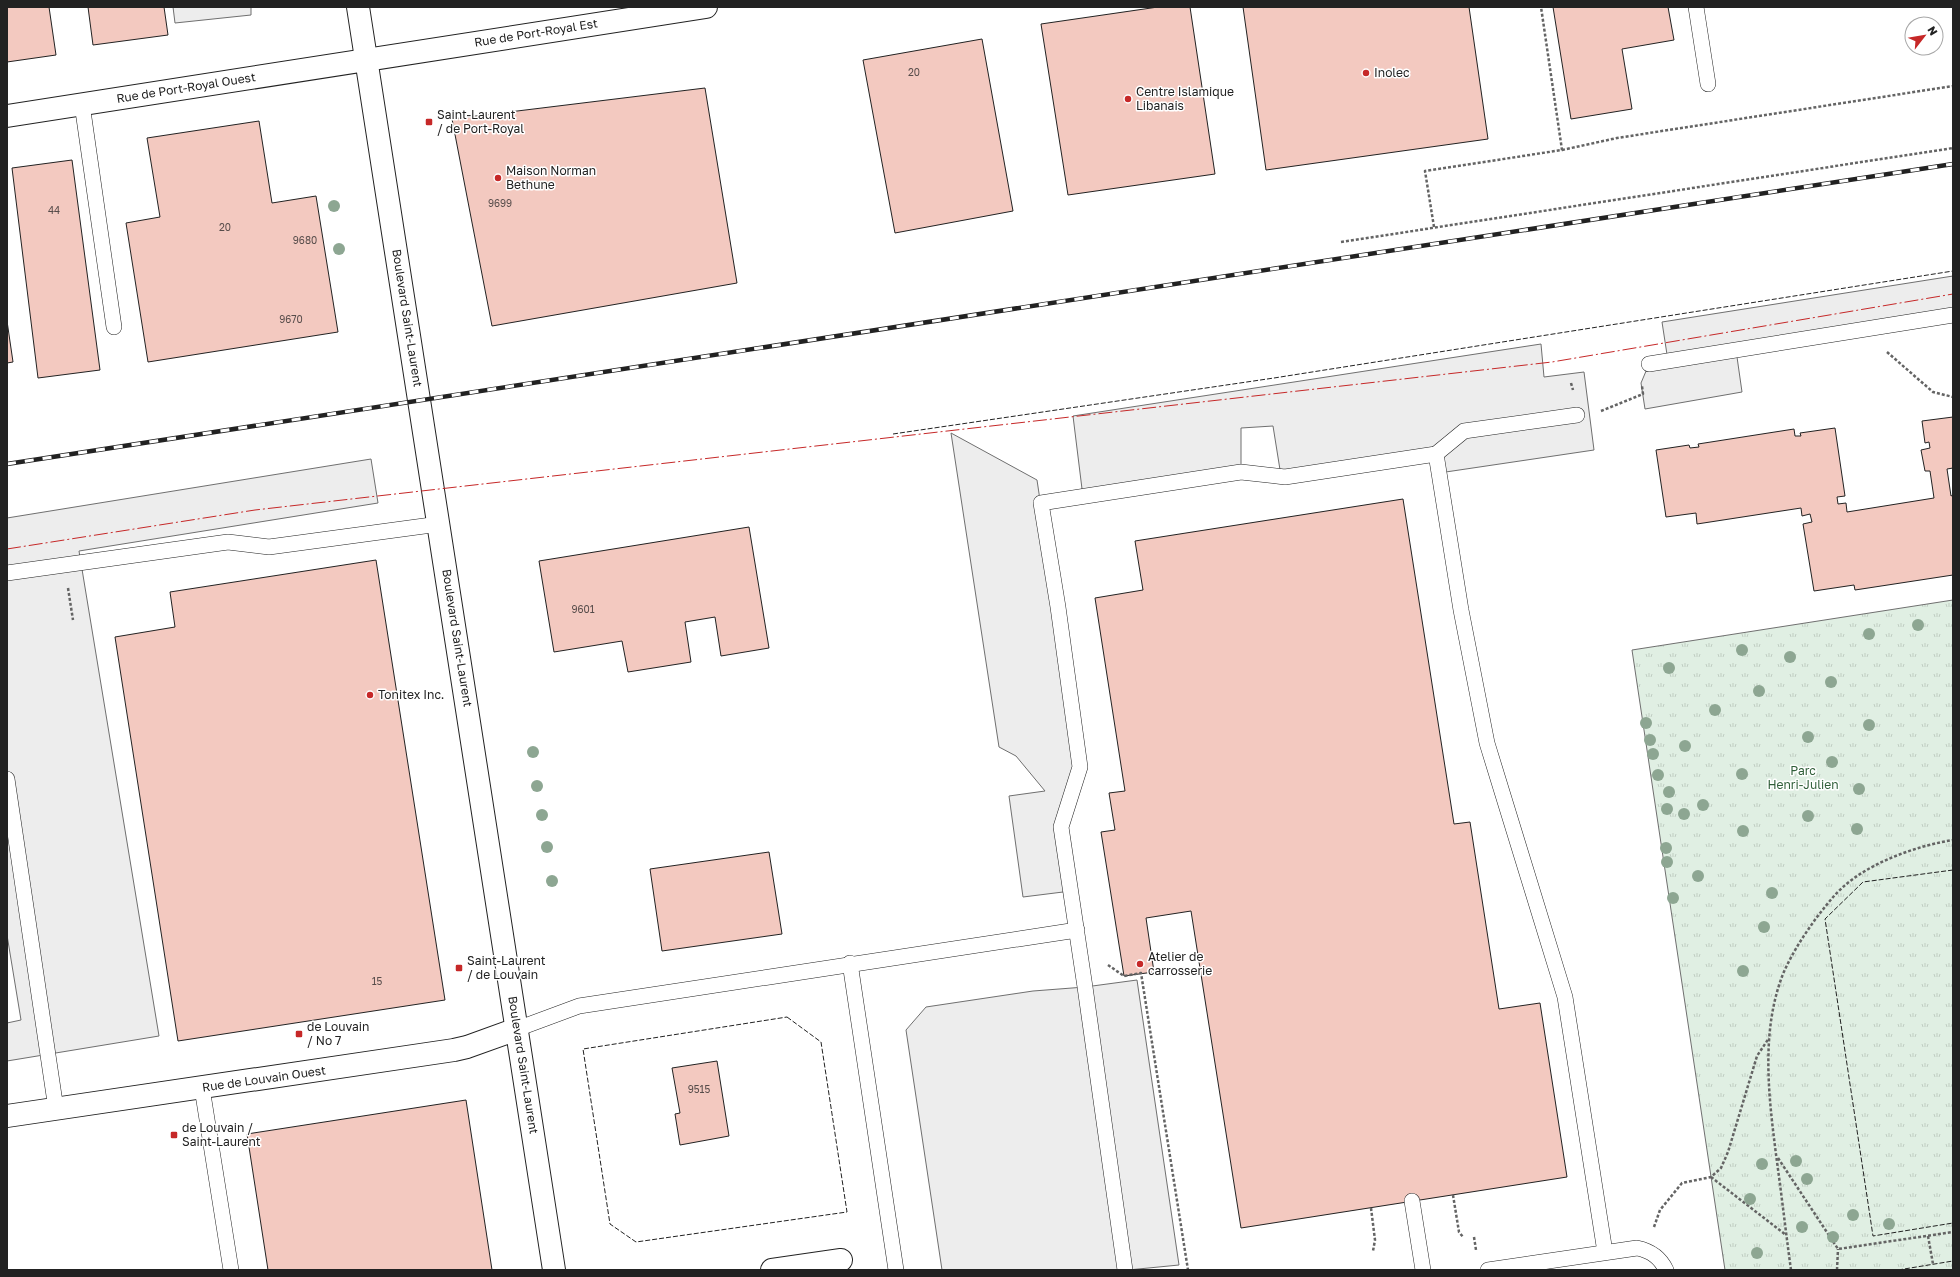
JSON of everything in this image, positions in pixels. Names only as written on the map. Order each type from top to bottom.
[{"type":"street","name":"Boulevard Saint-Laurent","points":[[358,7],[554,1270]]},
{"type":"street","name":"Rue de Port-Royal Est","points":[[366,60],[660,11],[706,7]]},
{"type":"street","name":"Rue de Port-Royal Ouest","points":[[7,116],[366,60]]},
{"type":"street","name":"Rue de Louvain Ouest","points":[[7,1116],[454,1050],[467,1047],[517,1029]]},
{"type":"street","points":[[772,1270],[842,1265]]},
{"type":"lane","points":[[1696,7],[1708,84]]},
{"type":"lane","points":[[82,104],[114,327]]},
{"type":"lane","points":[[1649,364],[1953,316]]},
{"type":"lane","points":[[1125,1270],[1077,930],[1061,828],[1080,767],[1058,607],[1041,503],[1241,472],[1285,477],[1436,454],[1464,432],[1577,415]]},
{"type":"lane","points":[[1436,454],[1461,610],[1487,743],[1565,997],[1605,1252]]},
{"type":"lane","points":[[7,573],[228,542],[269,547],[439,524]]},
{"type":"lane","points":[[7,779],[56,1109]]},
{"type":"lane","points":[[517,1029],[580,1006],[850,963],[1077,930]]},
{"type":"lane","points":[[850,963],[896,1270]]},
{"type":"lane","points":[[202,1088],[231,1270]]},
{"type":"lane","points":[[1412,1201],[1423,1270]]},
{"type":"lane","points":[[1488,1270],[1629,1248],[1644,1249],[1658,1257],[1666,1270]]},
{"type":"path","points":[[1541,7],[1562,150]]},
{"type":"path","points":[[1434,227],[1425,171],[1562,150],[1617,138],[1953,86]]},
{"type":"path","points":[[1341,242],[1953,148]]},
{"type":"path","points":[[1883,348],[1933,392],[1953,397]]},
{"type":"path","points":[[1595,413],[1643,394]]},
{"type":"path","points":[[64,565],[73,620]]},
{"type":"path","points":[[1791,1270],[1769,1091],[1769,1038],[1777,994],[1788,963],[1799,942],[1829,902],[1844,887],[1878,865],[1922,846],[1953,840]]},
{"type":"path","points":[[1108,965],[1124,976],[1142,973],[1188,1270]]},
{"type":"path","points":[[1660,1210],[1682,1183],[1711,1177],[1718,1172],[1725,1157],[1757,1056],[1769,1038]]},
{"type":"path","points":[[1776,1156],[1838,1249],[1837,1270]]},
{"type":"path","points":[[1711,1177],[1786,1235]]},
{"type":"path","points":[[1453,1195],[1459,1232],[1463,1237]]},
{"type":"path","points":[[1371,1208],[1374,1240],[1373,1251]]},
{"type":"path","points":[[1838,1249],[1953,1232]]},
{"type":"path","points":[[1928,1236],[1933,1264]]},
{"type":"green space","name":"Parc Henri-Julien","points":[[1953,600],[1953,1270],[1725,1270],[1632,650]]},
{"type":"shaded area","points":[[173,7],[251,7],[251,15],[175,23]]},
{"type":"shaded area","points":[[1953,276],[1953,315],[1736,350],[1742,392],[1645,409],[1641,383],[1649,364],[1668,361],[1662,322]]},
{"type":"shaded area","points":[[1541,344],[1544,377],[1584,372],[1594,450],[1439,473],[1436,454],[1281,476],[1273,426],[1241,428],[1241,472],[1083,497],[1073,416]]},
{"type":"shaded area","points":[[951,433],[1037,480],[1080,767],[1065,815],[1071,891],[1023,897],[1009,796],[1045,791],[1016,756],[999,747]]},
{"type":"shaded area","points":[[371,459],[378,503],[79,551],[159,1036],[7,1061],[7,1023],[21,1020],[7,935],[7,518]]},
{"type":"shaded area","points":[[1137,980],[1179,1265],[1128,1270],[942,1270],[906,1030],[926,1007],[1033,991],[1085,987]]},
{"type":"building","points":[[7,7],[49,7],[56,55],[7,62]]},
{"type":"building","points":[[88,7],[164,7],[168,35],[93,45]]},
{"type":"building","name":"Centre Islamique Libanais","points":[[1158,7],[1190,7],[1215,174],[1068,195],[1041,24]]},
{"type":"building","name":"Inolec","points":[[1243,7],[1469,7],[1488,139],[1266,170]]},
{"type":"building","points":[[1553,7],[1668,7],[1674,40],[1622,49],[1632,109],[1571,119]]},
{"type":"building","points":[[982,39],[1013,211],[895,233],[863,60]]},
{"type":"building","points":[[705,88],[737,283],[492,326],[452,119]]},
{"type":"building","points":[[259,121],[272,203],[316,196],[338,332],[148,362],[126,223],[160,217],[147,138]]},
{"type":"building","points":[[72,160],[100,370],[38,378],[12,168]]},
{"type":"building","points":[[7,321],[13,362],[7,363]]},
{"type":"building","points":[[1953,417],[1953,468],[1947,469],[1951,496],[1953,495],[1953,575],[1855,590],[1854,585],[1814,591],[1803,524],[1812,522],[1810,514],[1802,516],[1801,508],[1697,524],[1696,513],[1666,517],[1656,450],[1689,445],[1690,448],[1699,447],[1698,444],[1794,429],[1795,436],[1801,436],[1800,433],[1835,428],[1845,496],[1837,497],[1838,504],[1846,503],[1847,512],[1934,498],[1930,471],[1925,471],[1921,450],[1930,448],[1929,442],[1925,443],[1922,421]]},
{"type":"building","points":[[1403,499],[1454,824],[1470,822],[1499,1009],[1540,1003],[1567,1177],[1241,1228],[1191,911],[1146,918],[1154,972],[1124,976],[1101,832],[1115,830],[1109,793],[1125,791],[1095,598],[1143,590],[1135,541]]},
{"type":"building","points":[[749,527],[769,648],[721,656],[715,617],[685,622],[691,662],[628,672],[622,641],[554,652],[539,561]]},
{"type":"building","points":[[376,560],[445,1000],[178,1041],[115,637],[175,627],[170,592]]},
{"type":"building","points":[[769,852],[782,934],[662,951],[650,869]]},
{"type":"building","points":[[717,1061],[729,1136],[680,1145],[675,1114],[680,1113],[672,1068]]},
{"type":"building","points":[[466,1100],[492,1270],[268,1270],[247,1134]]},
{"type":"railway","points":[[7,464],[1953,164]]},
{"type":"fence","points":[[893,434],[1274,378],[1953,271]]},
{"type":"fence","points":[[1953,870],[1863,882],[1825,919],[1873,1236],[1953,1223]]},
{"type":"fence","points":[[787,1017],[821,1042],[847,1212],[636,1242],[610,1224],[583,1049],[787,1017]]},
{"type":"fence","points":[[1898,1270],[1953,1261]]},
{"type":"power","points":[[7,549],[255,510],[1552,362],[1953,294]]},
{"type":"place","name":"Inolec","points":[[1366,73]]},
{"type":"place","name":"Centre Islamique Libanais","points":[[1128,99]]},
{"type":"place","name":"Saint-Laurent / de Port-Royal","points":[[429,122]]},
{"type":"place","name":"Maison Norman Bethune","points":[[498,178]]},
{"type":"place","name":"Tonitex Inc.","points":[[370,695]]},
{"type":"place","name":"Atelier de carrosserie","points":[[1140,964]]},
{"type":"place","name":"Saint-Laurent / de Louvain","points":[[459,968]]},
{"type":"place","name":"de Louvain / No 7","points":[[299,1034]]},
{"type":"place","name":"de Louvain / Saint-Laurent","points":[[174,1135]]}]
